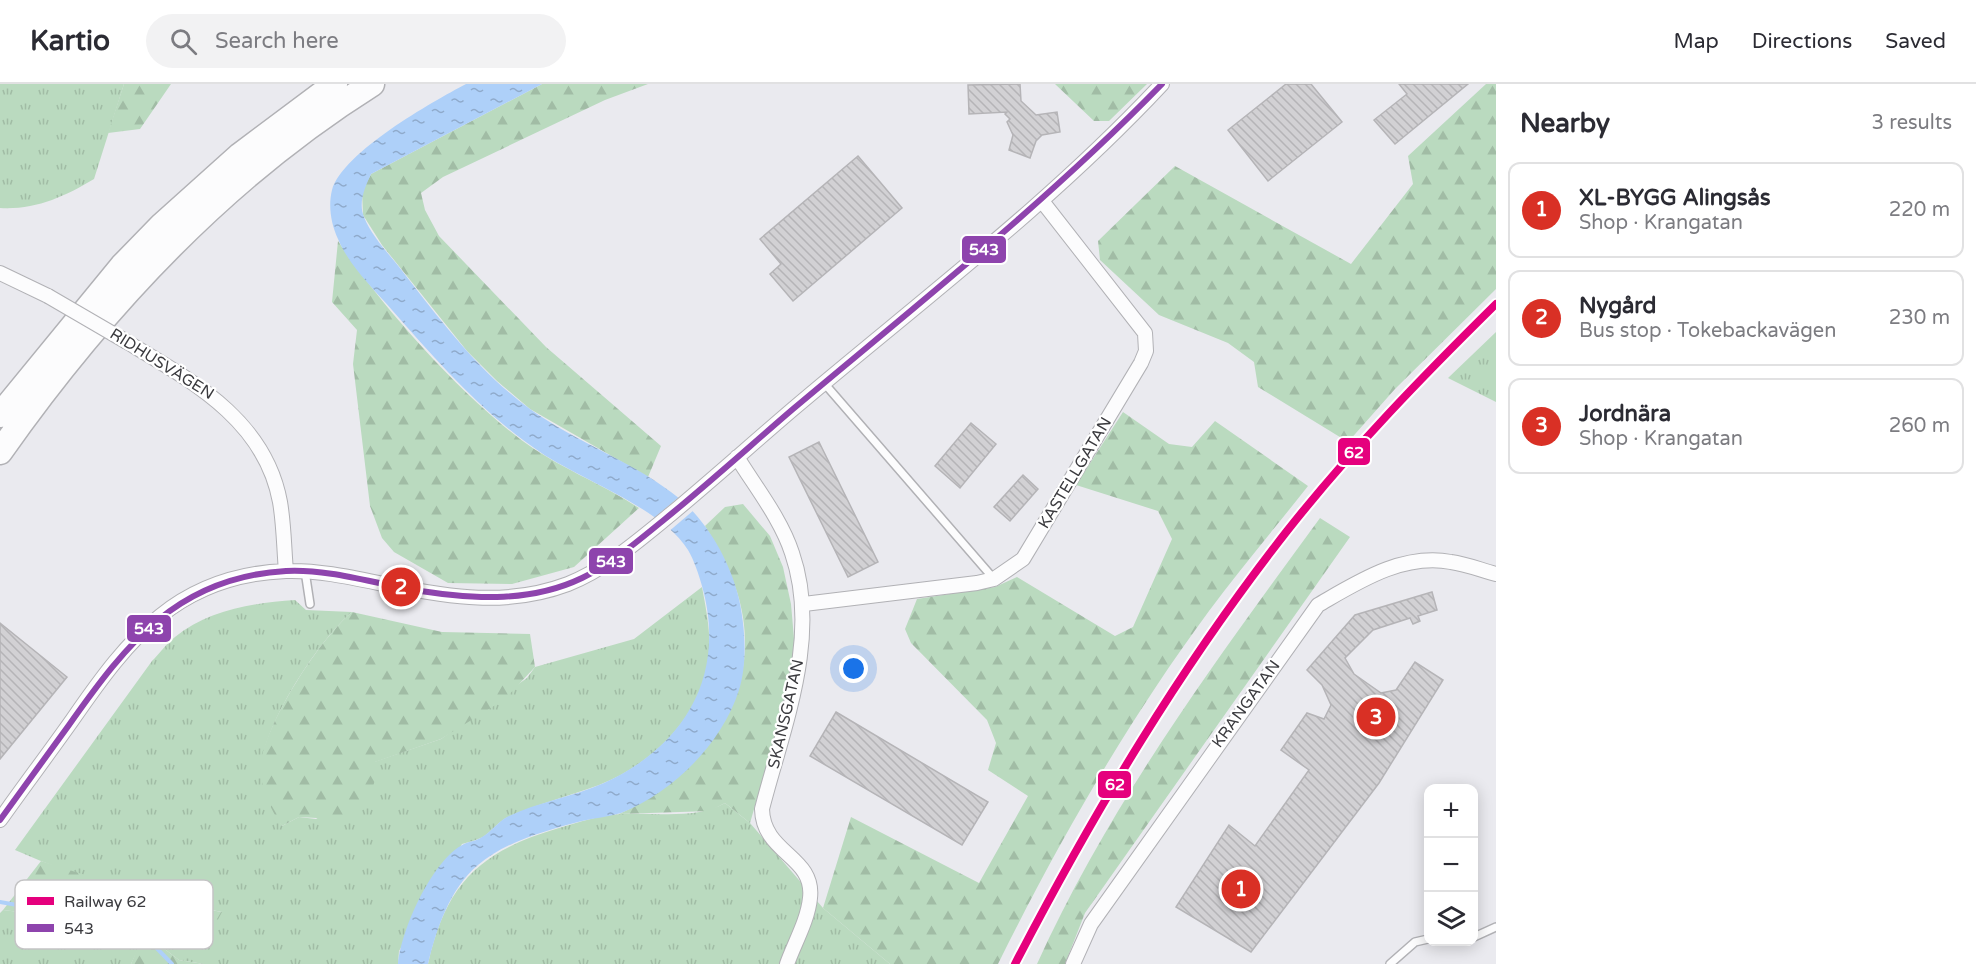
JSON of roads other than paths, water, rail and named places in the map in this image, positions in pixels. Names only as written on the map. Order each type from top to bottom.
[{"type":"highway","points":[[0,415],[122,266],[162,225],[240,155],[335,84]]},
{"type":"highway","points":[[0,452],[43,390],[162,256],[255,171],[310,127],[372,84]]},
{"type":"street","points":[[1,815],[104,672],[144,627],[186,598],[250,576],[286,571],[305,572],[442,596],[505,599],[538,594],[571,583],[636,543],[1042,201],[1116,133],[1162,84]]},
{"type":"street","name":"KASTELLGATAN","points":[[804,604],[944,588],[994,579],[1023,559],[1141,363],[1147,340],[1136,320],[1042,201]]},
{"type":"street","name":"RIDHUSVÄGEN","points":[[0,273],[48,296],[219,400],[257,446],[272,474],[280,502],[286,571]]},
{"type":"street","name":"SKANSGATAN","points":[[737,458],[788,541],[804,604],[802,640],[787,721],[762,809],[763,821],[769,835],[800,865],[810,883],[809,905],[787,964]]},
{"type":"street","name":"KRANGATAN","points":[[1073,964],[1091,924],[1318,605],[1373,573],[1422,560],[1450,561],[1496,574]]},
{"type":"lane","points":[[824,383],[994,579]]},
{"type":"lane","points":[[305,572],[310,604]]},
{"type":"lane","points":[[1478,935],[1496,927]]},
{"type":"lane","points":[[1390,964],[1415,942],[1424,940]]},
{"type":"water","points":[[466,84],[542,84],[371,174],[362,201],[362,212],[367,224],[447,327],[478,363],[512,395],[548,421],[663,486],[700,519],[723,556],[738,595],[744,630],[744,667],[739,690],[721,729],[693,764],[676,780],[659,793],[621,813],[582,821],[542,833],[501,849],[468,874],[452,897],[435,937],[428,964],[398,964],[405,933],[420,897],[452,852],[480,838],[507,817],[530,807],[604,783],[632,768],[657,749],[677,728],[693,704],[703,678],[709,649],[708,618],[701,582],[688,550],[676,535],[641,508],[557,463],[499,421],[444,367],[370,285],[355,268],[338,239],[332,221],[330,202],[332,190],[340,175],[353,160],[390,130]]},
{"type":"waterway","points":[[0,902],[15,905]]},
{"type":"waterway","points":[[157,949],[172,964]]},
{"type":"rail line","name":"62","points":[[1015,964],[1076,851],[1141,741],[1175,687],[1248,582],[1311,501],[1362,443],[1496,304]]},
{"type":"place","name":"Nygård","points":[[401,587]]},
{"type":"place","name":"Jordnära","points":[[1376,717]]},
{"type":"place","name":"XL-BYGG Alingsås","points":[[1241,889]]}]
